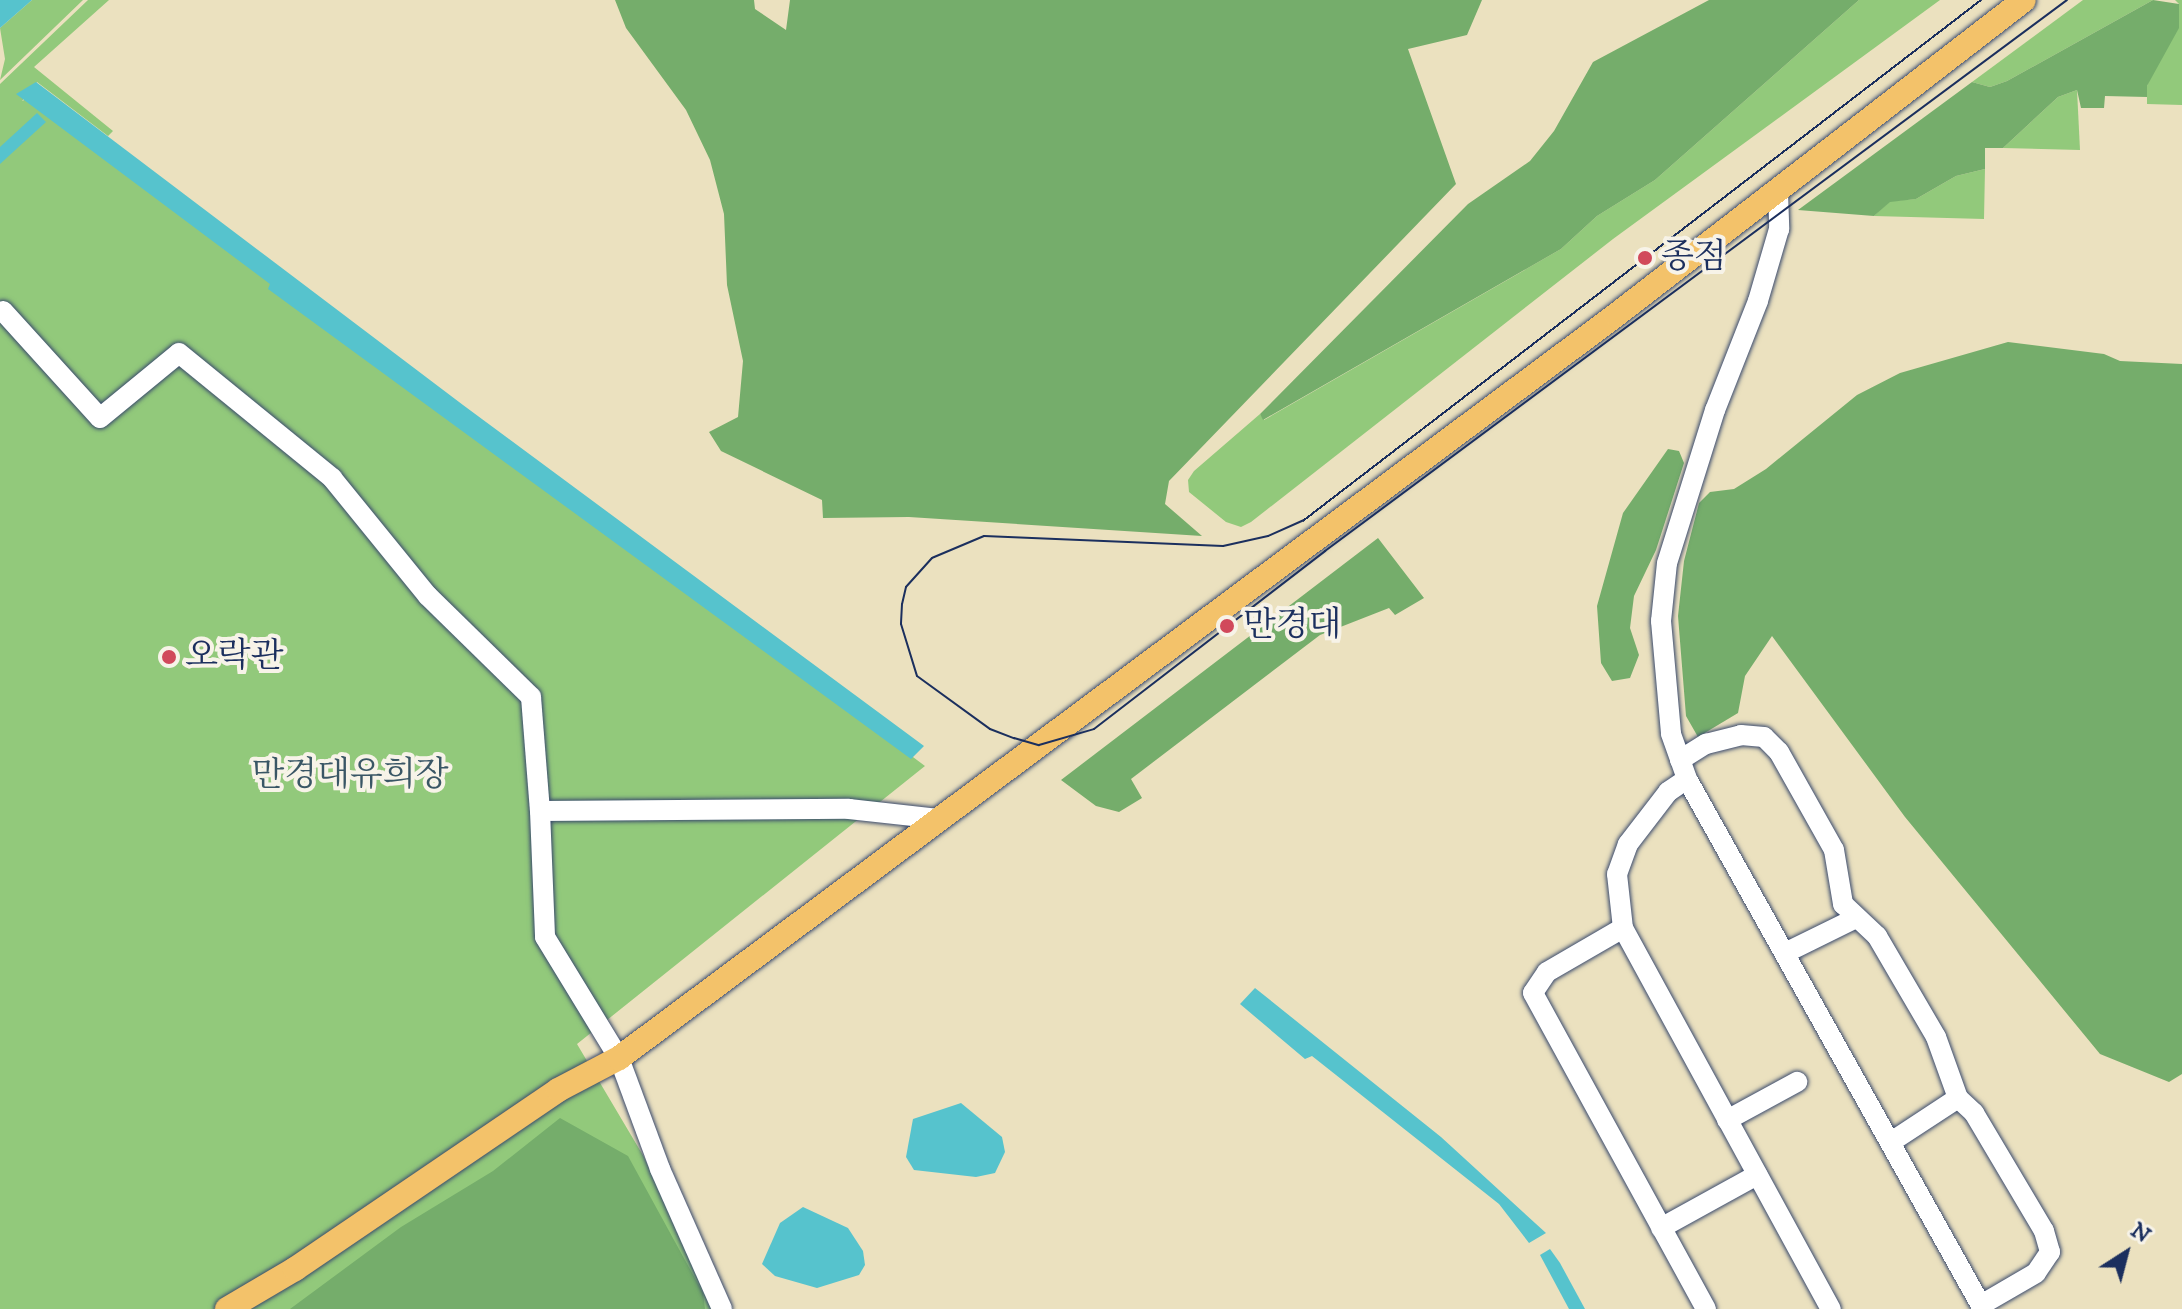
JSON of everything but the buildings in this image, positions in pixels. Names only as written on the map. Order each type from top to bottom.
[{"type":"main road","points":[[227,1309],[295,1269],[558,1090],[619,1058],[1778,192],[2024,0]]},
{"type":"street","points":[[1778,192],[1779,229],[1758,301],[1715,410],[1667,563],[1661,621],[1663,684],[1684,770],[1982,1307],[2036,1273],[2050,1252],[2044,1231],[1974,1113],[1958,1098],[1936,1037],[1877,936],[1856,918],[1836,884],[1834,850],[1779,752],[1764,737],[1741,735],[1706,744],[1684,770],[1628,844],[1617,874],[1623,928],[1831,1309]]},
{"type":"street","points":[[3,311],[100,418],[179,353],[332,478],[428,596],[531,697],[545,937],[619,1058],[660,1169],[722,1309]]},
{"type":"street","points":[[540,811],[849,809],[940,819]]},
{"type":"street","points":[[1785,953],[1856,918]]},
{"type":"street","points":[[1623,928],[1547,972],[1533,993],[1706,1309]]},
{"type":"street","points":[[1727,1120],[1797,1082]]},
{"type":"street","points":[[1891,1142],[1958,1098]]},
{"type":"street","points":[[1661,1228],[1757,1175]]},
{"type":"green space","points":[[32,0],[83,0],[0,80],[5,59],[0,28]]},
{"type":"green space","name":"만경대유희장","points":[[88,0],[109,0],[34,67],[113,131],[108,136],[37,82],[22,101],[29,98],[925,766],[577,1044],[644,1157],[713,1309],[0,1309],[0,84]]},
{"type":"green space","points":[[615,0],[754,0],[755,9],[786,30],[790,0],[1482,0],[1467,35],[1408,49],[1456,184],[1169,481],[1165,504],[1202,536],[909,517],[823,518],[822,500],[721,451],[709,432],[738,417],[743,361],[727,285],[724,214],[710,160],[686,110],[626,28]]},
{"type":"green space","points":[[1709,0],[1859,0],[1655,180],[1597,216],[1561,249],[1263,420],[1260,414],[1468,204],[1530,161],[1554,131],[1593,62]]},
{"type":"green space","points":[[1859,0],[1940,0],[1613,239],[1251,522],[1241,527],[1226,522],[1189,492],[1188,480],[1194,471],[1260,414],[1264,420],[1561,249],[1597,216],[1655,180]]},
{"type":"green space","points":[[2083,0],[2153,0],[2007,81],[1990,87],[1972,82]]},
{"type":"green space","points":[[2153,0],[2179,4],[2179,28],[2147,86],[2147,97],[2105,96],[2104,108],[2081,108],[2077,90],[2058,97],[2003,148],[1985,148],[1985,169],[1956,176],[1916,199],[1890,202],[1874,216],[1798,210],[1972,82],[1990,87],[2007,81]]},
{"type":"green space","points":[[2175,0],[2182,0],[2182,105],[2147,104],[2147,86],[2179,4]]},
{"type":"green space","points":[[2077,90],[2080,150],[2003,148],[2058,97]]},
{"type":"green space","points":[[1985,169],[1984,219],[1874,216],[1890,201],[1916,199],[1956,176]]},
{"type":"green space","points":[[2008,342],[2104,354],[2120,361],[2182,364],[2182,1074],[2169,1082],[2100,1054],[1905,817],[1772,636],[1745,676],[1738,713],[1698,737],[1686,716],[1678,616],[1684,561],[1699,503],[1710,492],[1734,489],[1766,469],[1857,395],[1900,373]]},
{"type":"green space","points":[[1668,449],[1679,451],[1684,463],[1656,550],[1634,596],[1630,628],[1639,655],[1630,678],[1612,681],[1601,663],[1597,606],[1623,513]]},
{"type":"green space","points":[[1378,538],[1424,598],[1395,615],[1389,608],[1320,635],[1131,779],[1142,798],[1119,812],[1096,806],[1061,780]]},
{"type":"green space","points":[[560,1118],[628,1156],[703,1293],[705,1309],[290,1309],[401,1227],[493,1171]]},
{"type":"water","points":[[0,0],[32,0],[0,28]]},
{"type":"water","points":[[36,82],[463,405],[924,746],[911,759],[268,289],[270,284],[16,94]]},
{"type":"water","points":[[37,113],[46,122],[0,164],[0,147]]},
{"type":"water","points":[[1255,988],[1441,1137],[1546,1233],[1529,1243],[1499,1204],[1312,1056],[1305,1059],[1240,1004]]},
{"type":"water","points":[[961,1103],[1002,1137],[1005,1152],[995,1173],[976,1177],[914,1170],[906,1157],[913,1119]]},
{"type":"water","points":[[803,1207],[848,1228],[863,1251],[865,1265],[859,1275],[817,1288],[775,1276],[762,1264],[780,1223]]},
{"type":"water","points":[[1550,1249],[1585,1309],[1569,1309],[1540,1255]]},
{"type":"tram line","points":[[1981,0],[1304,520],[1268,536],[1223,546],[984,536],[932,558],[906,587],[902,604],[901,624],[917,676],[990,729],[1014,738],[1039,745],[1094,729],[1325,551],[2067,0]]},
{"type":"place","name":"종점","points":[[1645,258]]},
{"type":"place","name":"만경대","points":[[1227,626]]},
{"type":"place","name":"오락관","points":[[169,657]]}]
